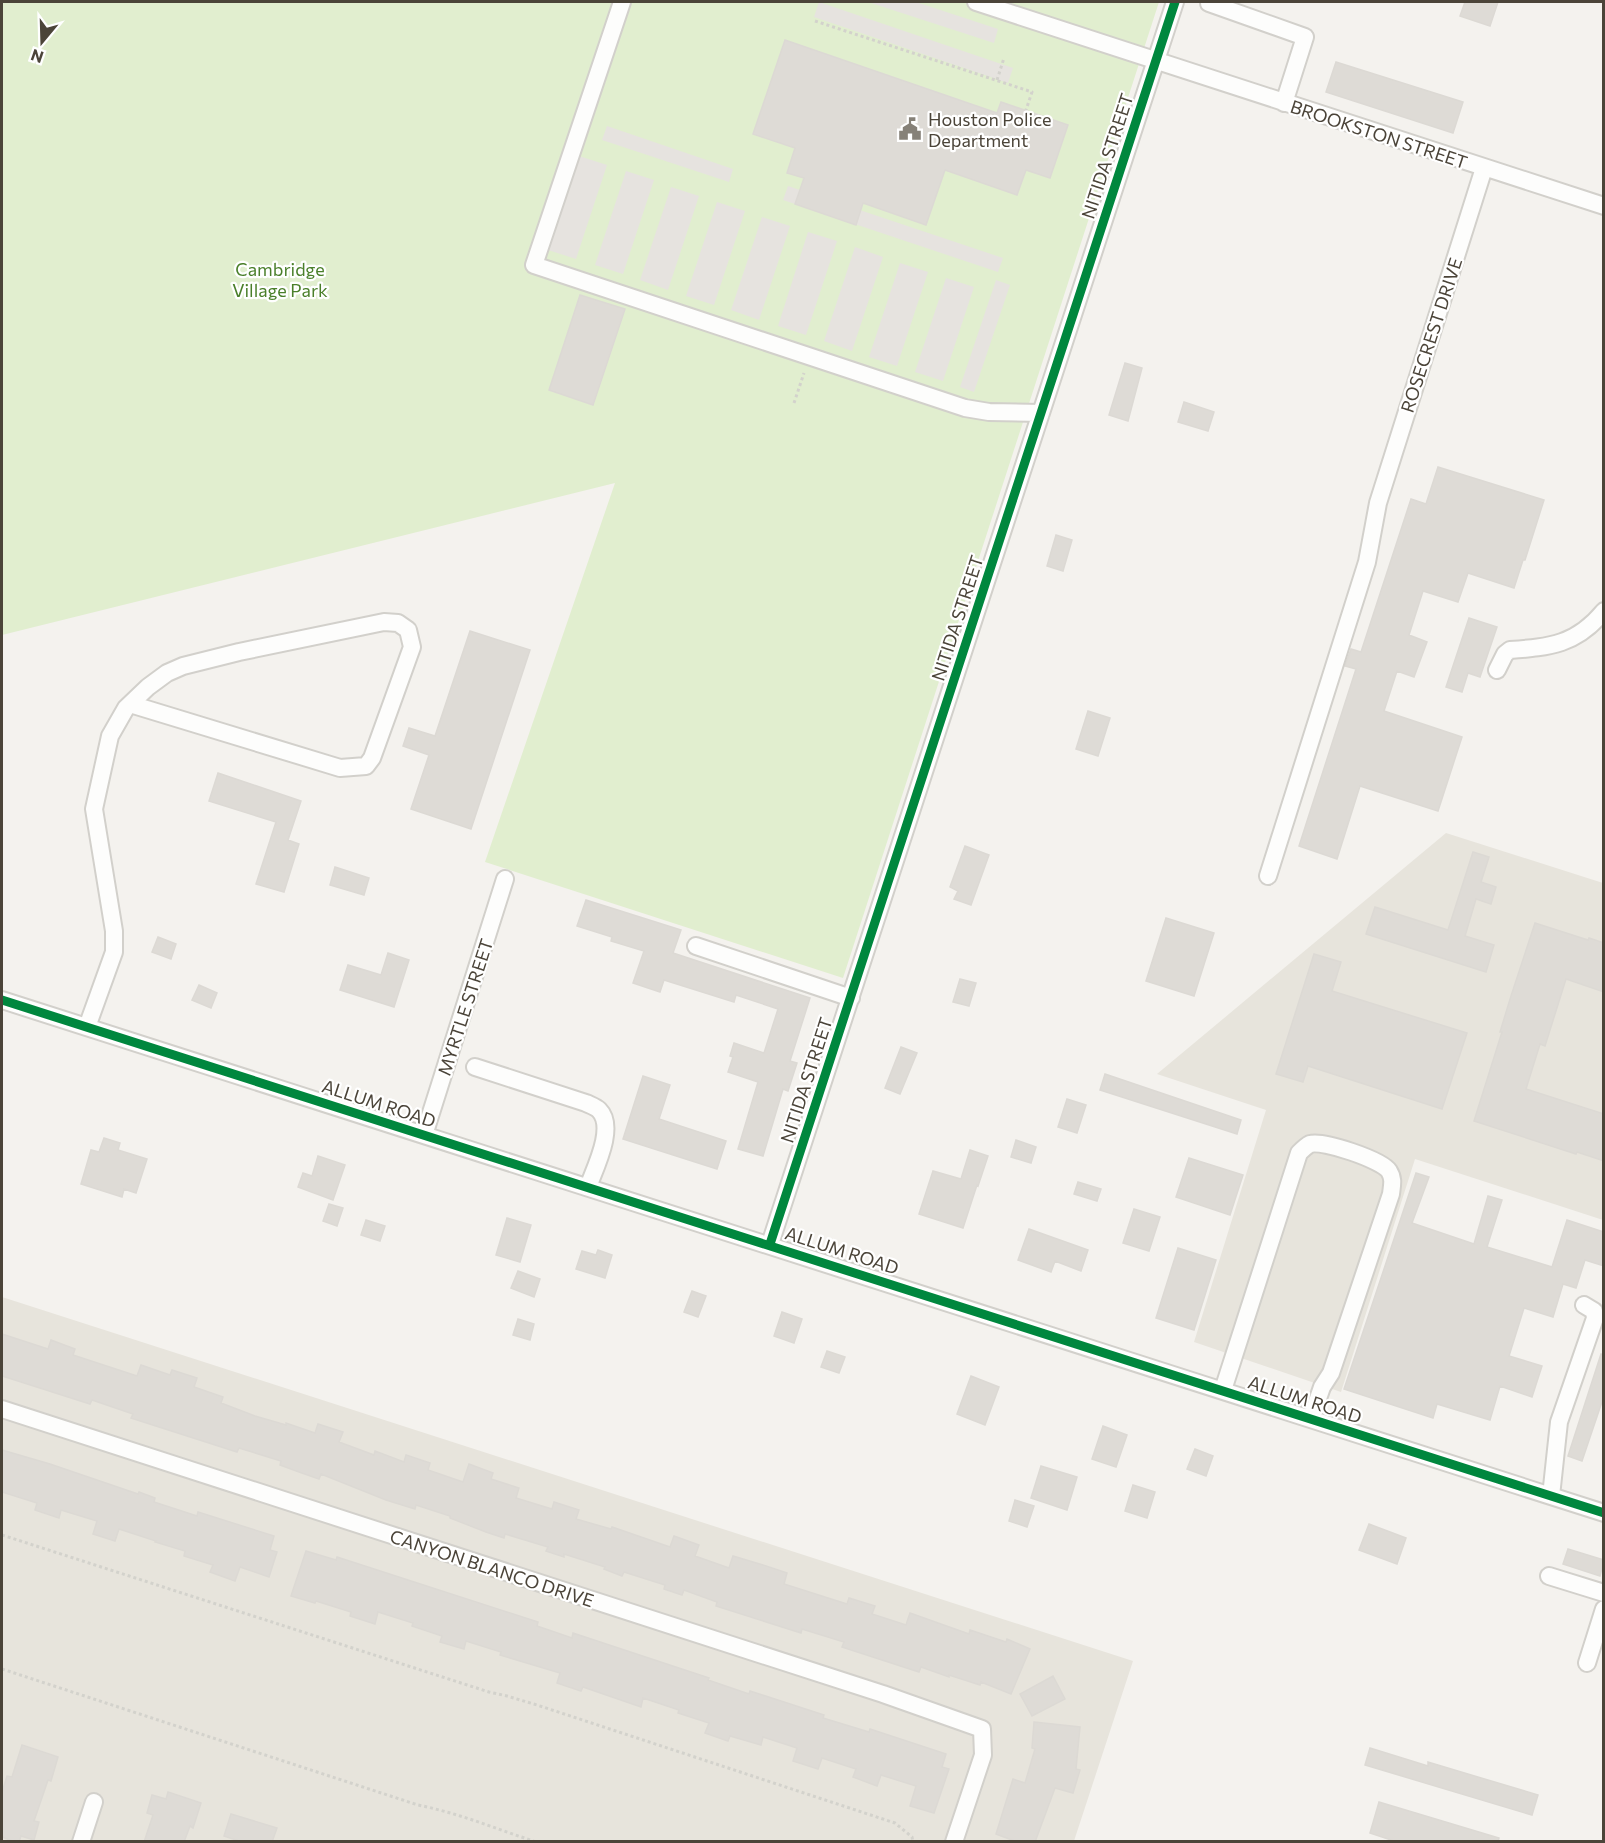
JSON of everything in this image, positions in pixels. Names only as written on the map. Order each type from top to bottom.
[{"type":"street","points":[[622,2],[534,265],[965,408],[989,412],[1041,413]]},
{"type":"street","name":"BROOKSTON STREET","points":[[976,2],[1604,206]]},
{"type":"street","name":"NITIDA STREET","points":[[770,1244],[1175,2]]},
{"type":"street","points":[[1209,2],[1305,37],[1284,103]]},
{"type":"street","name":"ROSECREST DRIVE","points":[[1268,876],[1367,562],[1378,503],[1484,168]]},
{"type":"street","points":[[1497,670],[1505,654],[1510,650],[1554,646],[1570,639],[1596,621],[1604,611]]},
{"type":"street","points":[[87,1027],[114,952],[114,931],[94,808],[110,735],[126,708],[130,704],[167,673],[183,666],[239,652],[384,622],[398,623],[408,630],[412,647],[372,758],[366,766],[340,768],[130,704]]},
{"type":"street","name":"MYRTLE STREET","points":[[424,1135],[505,879]]},
{"type":"street","points":[[696,946],[850,998]]},
{"type":"street","name":"ALLUM ROAD","points":[[2,1000],[770,1244],[1604,1513]]},
{"type":"street","points":[[475,1067],[586,1103],[599,1110],[606,1130],[588,1187]]},
{"type":"street","points":[[1223,1390],[1299,1152],[1309,1144],[1322,1143],[1377,1162],[1388,1169],[1393,1180],[1391,1194],[1331,1373],[1322,1387],[1311,1419]]},
{"type":"street","points":[[1551,1496],[1559,1422],[1594,1318],[1594,1311],[1584,1305]]},
{"type":"street","name":"CANYON BLANCO DRIVE","points":[[2,1409],[883,1694],[982,1729],[983,1755],[954,1842]]},
{"type":"street","points":[[1549,1576],[1604,1593]]},
{"type":"street","points":[[1587,1663],[1604,1609]]},
{"type":"street","points":[[81,1842],[94,1802]]},
{"type":"path","points":[[815,21],[1032,92],[1026,110]]},
{"type":"path","points":[[997,80],[1004,58]]},
{"type":"path","points":[[794,403],[809,357]]},
{"type":"path","points":[[2,1535],[489,1692],[537,1705],[886,1820],[903,1828],[912,1837],[913,1842]]},
{"type":"path","points":[[2,1669],[418,1804],[448,1811],[536,1842]]},
{"type":"shaded area","points":[[819,2],[1013,68],[1008,83],[814,17]]},
{"type":"shaded area","points":[[868,2],[916,2],[998,29],[994,43]]},
{"type":"shaded area","points":[[607,126],[733,169],[729,182],[602,140]]},
{"type":"shaded area","points":[[579,156],[607,165],[576,259],[548,250]]},
{"type":"shaded area","points":[[626,171],[654,180],[623,274],[595,265]]},
{"type":"shaded area","points":[[788,186],[1003,258],[998,272],[783,200]]},
{"type":"shaded area","points":[[671,187],[699,196],[668,290],[640,280]]},
{"type":"shaded area","points":[[717,202],[745,211],[714,305],[686,296]]},
{"type":"shaded area","points":[[762,217],[790,226],[759,320],[731,310]]},
{"type":"shaded area","points":[[808,232],[837,241],[806,335],[778,326]]},
{"type":"shaded area","points":[[855,247],[883,257],[852,351],[824,341]]},
{"type":"shaded area","points":[[900,263],[928,272],[897,366],[869,357]]},
{"type":"shaded area","points":[[946,278],[974,287],[943,381],[915,372]]},
{"type":"shaded area","points":[[996,280],[1010,285],[974,392],[960,387]]},
{"type":"shaded area","points":[[1446,833],[1603,883],[1603,1220],[1415,1159],[1341,1392],[1194,1342],[1266,1110],[1157,1074]]},
{"type":"shaded area","points":[[2,1297],[1133,1661],[1074,1841],[2,1842]]},
{"type":"green space","name":"Cambridge Village Park","points":[[2,2],[1159,2],[843,978],[485,862],[615,483],[2,635]]},
{"type":"building","points":[[1465,2],[1498,2],[1490,26],[1460,16]]},
{"type":"building","name":"Houston Police Department","points":[[785,40],[997,113],[1001,102],[1068,125],[1050,178],[1026,170],[1017,195],[945,170],[926,225],[863,203],[856,225],[795,204],[804,178],[787,173],[795,148],[753,134]]},
{"type":"building","points":[[1336,62],[1463,102],[1453,133],[1326,92]]},
{"type":"building","points":[[580,295],[625,309],[593,405],[549,390]]},
{"type":"building","points":[[1125,363],[1142,368],[1128,421],[1109,415]]},
{"type":"building","points":[[1184,402],[1214,412],[1208,431],[1178,422]]},
{"type":"building","points":[[1438,467],[1544,500],[1514,588],[1468,573],[1458,602],[1423,591],[1409,635],[1427,642],[1414,677],[1397,671],[1384,711],[1462,737],[1438,811],[1360,786],[1337,859],[1299,846],[1356,669],[1345,666],[1351,649],[1361,652],[1411,499],[1426,504]]},
{"type":"building","points":[[1056,535],[1072,540],[1063,571],[1047,566]]},
{"type":"building","points":[[1469,618],[1497,627],[1480,677],[1468,673],[1462,692],[1446,687]]},
{"type":"building","points":[[470,631],[530,650],[471,829],[411,809],[429,755],[403,746],[409,728],[435,736]]},
{"type":"building","points":[[1088,711],[1110,718],[1098,756],[1076,749]]},
{"type":"building","points":[[218,773],[301,801],[288,840],[299,844],[284,892],[256,884],[276,822],[209,801]]},
{"type":"building","points":[[965,846],[989,855],[971,905],[954,899],[958,891],[950,887]]},
{"type":"building","points":[[1473,852],[1489,857],[1481,882],[1496,887],[1491,904],[1476,899],[1465,936],[1494,945],[1486,972],[1366,934],[1375,907],[1448,930]]},
{"type":"building","points":[[335,867],[369,878],[364,895],[330,885]]},
{"type":"building","points":[[586,900],[681,930],[673,953],[810,998],[790,1061],[797,1063],[788,1091],[783,1089],[763,1156],[738,1149],[758,1082],[728,1072],[733,1057],[730,1056],[734,1043],[764,1053],[778,1009],[736,995],[734,1002],[664,980],[660,992],[633,983],[644,951],[611,941],[612,937],[577,926]]},
{"type":"building","points":[[1166,918],[1214,933],[1194,996],[1146,981]]},
{"type":"building","points":[[1535,923],[1604,943],[1604,992],[1566,979],[1545,1046],[1540,1044],[1526,1089],[1604,1114],[1604,1161],[1474,1121]]},
{"type":"building","points":[[158,937],[176,944],[171,959],[152,952]]},
{"type":"building","points":[[388,953],[409,960],[394,1007],[340,990],[348,965],[381,975]]},
{"type":"building","points":[[1314,954],[1341,962],[1332,991],[1467,1033],[1442,1109],[1308,1066],[1303,1082],[1276,1074]]},
{"type":"building","points":[[960,979],[976,983],[969,1006],[953,1002]]},
{"type":"building","points":[[199,985],[217,993],[211,1008],[192,1000]]},
{"type":"building","points":[[901,1047],[917,1053],[900,1094],[885,1088]]},
{"type":"building","points":[[1105,1074],[1241,1120],[1237,1134],[1100,1090]]},
{"type":"building","points":[[643,1076],[670,1085],[659,1119],[726,1141],[717,1169],[623,1139]]},
{"type":"building","points":[[1067,1099],[1086,1105],[1077,1133],[1058,1127]]},
{"type":"building","points":[[104,1138],[120,1143],[118,1150],[147,1159],[136,1193],[124,1189],[122,1197],[81,1184],[91,1150],[99,1152]]},
{"type":"building","points":[[1016,1140],[1036,1147],[1031,1163],[1011,1157]]},
{"type":"building","points":[[970,1150],[988,1156],[963,1228],[919,1214],[933,1171],[961,1179]]},
{"type":"building","points":[[318,1156],[345,1165],[333,1200],[298,1187],[303,1173],[312,1176]]},
{"type":"building","points":[[1189,1158],[1243,1175],[1230,1215],[1176,1197]]},
{"type":"building","points":[[1416,1173],[1429,1177],[1412,1223],[1474,1244],[1488,1196],[1502,1200],[1487,1247],[1552,1267],[1567,1220],[1604,1232],[1604,1266],[1585,1260],[1576,1288],[1563,1284],[1553,1317],[1524,1308],[1509,1356],[1542,1366],[1532,1397],[1500,1386],[1490,1420],[1437,1404],[1433,1418],[1344,1389]]},
{"type":"building","points":[[1078,1182],[1101,1189],[1097,1201],[1074,1194]]},
{"type":"building","points":[[329,1204],[343,1208],[337,1226],[323,1221]]},
{"type":"building","points":[[1134,1209],[1160,1217],[1149,1251],[1123,1243]]},
{"type":"building","points":[[507,1218],[531,1225],[520,1262],[496,1255]]},
{"type":"building","points":[[366,1220],[385,1226],[380,1241],[361,1235]]},
{"type":"building","points":[[1029,1229],[1088,1250],[1081,1271],[1055,1261],[1051,1272],[1018,1260]]},
{"type":"building","points":[[1178,1248],[1216,1260],[1194,1330],[1156,1318]]},
{"type":"building","points":[[598,1250],[612,1255],[605,1278],[576,1269],[582,1251],[596,1255]]},
{"type":"building","points":[[518,1271],[540,1279],[534,1297],[511,1288]]},
{"type":"building","points":[[692,1291],[706,1296],[698,1317],[684,1312]]},
{"type":"building","points":[[782,1312],[802,1319],[794,1343],[774,1336]]},
{"type":"building","points":[[518,1319],[534,1324],[530,1340],[513,1335]]},
{"type":"building","points":[[2,1334],[48,1349],[51,1340],[75,1349],[73,1355],[137,1376],[141,1365],[170,1375],[172,1370],[197,1378],[194,1387],[223,1397],[221,1403],[255,1416],[315,1433],[318,1424],[343,1432],[339,1442],[374,1455],[375,1451],[404,1462],[406,1455],[430,1463],[428,1470],[463,1482],[469,1464],[493,1473],[491,1479],[519,1488],[516,1498],[552,1509],[554,1502],[579,1510],[576,1519],[611,1529],[612,1527],[670,1547],[674,1536],[699,1545],[695,1556],[729,1568],[733,1556],[763,1565],[787,1573],[784,1584],[847,1604],[849,1598],[875,1606],[872,1614],[906,1625],[910,1613],[969,1634],[970,1630],[1006,1642],[1007,1639],[1030,1649],[1011,1694],[981,1682],[980,1685],[921,1667],[919,1672],[842,1647],[844,1642],[802,1629],[801,1633],[716,1606],[717,1602],[684,1590],[682,1595],[664,1589],[665,1585],[624,1572],[622,1576],[604,1569],[605,1567],[564,1554],[564,1557],[546,1551],[548,1547],[505,1534],[504,1538],[416,1505],[415,1509],[386,1500],[321,1474],[319,1479],[280,1465],[281,1461],[239,1448],[237,1452],[131,1418],[133,1414],[92,1400],[90,1404],[2,1376]]},
{"type":"building","points":[[827,1351],[845,1357],[839,1373],[821,1367]]},
{"type":"building","points":[[1601,1354],[1604,1355],[1604,1396],[1582,1461],[1568,1456]]},
{"type":"building","points":[[971,1376],[999,1387],[985,1425],[957,1414]]},
{"type":"building","points":[[1103,1426],[1127,1435],[1116,1467],[1092,1459]]},
{"type":"building","points":[[1195,1449],[1213,1456],[1206,1476],[1187,1469]]},
{"type":"building","points":[[2,1450],[138,1494],[139,1492],[155,1498],[154,1502],[197,1516],[198,1512],[274,1536],[270,1550],[277,1552],[269,1577],[240,1567],[235,1581],[210,1572],[213,1565],[184,1556],[185,1551],[119,1529],[115,1541],[93,1534],[97,1521],[61,1510],[59,1518],[35,1510],[37,1503],[2,1492]]},
{"type":"building","points":[[1041,1466],[1077,1477],[1067,1510],[1031,1498]]},
{"type":"building","points":[[1133,1485],[1155,1492],[1147,1518],[1125,1511]]},
{"type":"building","points":[[1015,1500],[1034,1506],[1027,1527],[1009,1521]]},
{"type":"building","points":[[1369,1524],[1406,1538],[1397,1564],[1359,1550]]},
{"type":"building","points":[[1568,1549],[1604,1560],[1600,1576],[1563,1564]]},
{"type":"building","points":[[306,1551],[336,1560],[337,1557],[538,1622],[537,1626],[572,1638],[573,1633],[709,1678],[708,1680],[749,1694],[750,1691],[824,1715],[823,1718],[869,1732],[870,1729],[946,1754],[942,1767],[949,1769],[934,1813],[910,1806],[916,1786],[881,1775],[877,1786],[853,1777],[856,1769],[822,1758],[818,1769],[793,1761],[797,1748],[763,1737],[761,1745],[730,1736],[728,1741],[705,1733],[709,1723],[643,1698],[641,1707],[583,1687],[581,1691],[557,1683],[560,1673],[500,1655],[501,1652],[466,1641],[464,1649],[440,1642],[442,1636],[412,1626],[413,1623],[378,1612],[375,1624],[350,1616],[351,1612],[291,1596]]},
{"type":"building","points":[[1053,1676],[1065,1699],[1032,1716],[1020,1694]]},
{"type":"building","points":[[1034,1722],[1080,1727],[1076,1769],[1080,1770],[1073,1793],[1055,1788],[1035,1842],[1017,1842],[996,1834],[1013,1779],[1025,1783],[1035,1749],[1032,1748]]},
{"type":"building","points":[[22,1745],[58,1757],[51,1781],[48,1780],[34,1821],[39,1822],[34,1840],[21,1836],[19,1842],[15,1842],[2,1837],[2,1792],[7,1776],[12,1777]]},
{"type":"building","points":[[1370,1748],[1428,1766],[1428,1762],[1538,1795],[1532,1815],[1365,1765]]},
{"type":"building","points":[[168,1792],[201,1803],[193,1828],[190,1826],[184,1842],[144,1842],[153,1815],[147,1813],[152,1795],[166,1799]]},
{"type":"building","points":[[1379,1802],[1499,1838],[1498,1842],[1397,1842],[1370,1833]]},
{"type":"building","points":[[231,1814],[277,1828],[272,1842],[242,1842],[224,1836]]},
{"type":"cycle path","points":[[770,1244],[1175,2]]},
{"type":"cycle path","points":[[2,1000],[1604,1513]]},
{"type":"place","name":"Houston Police Department","points":[[910,129]]}]
